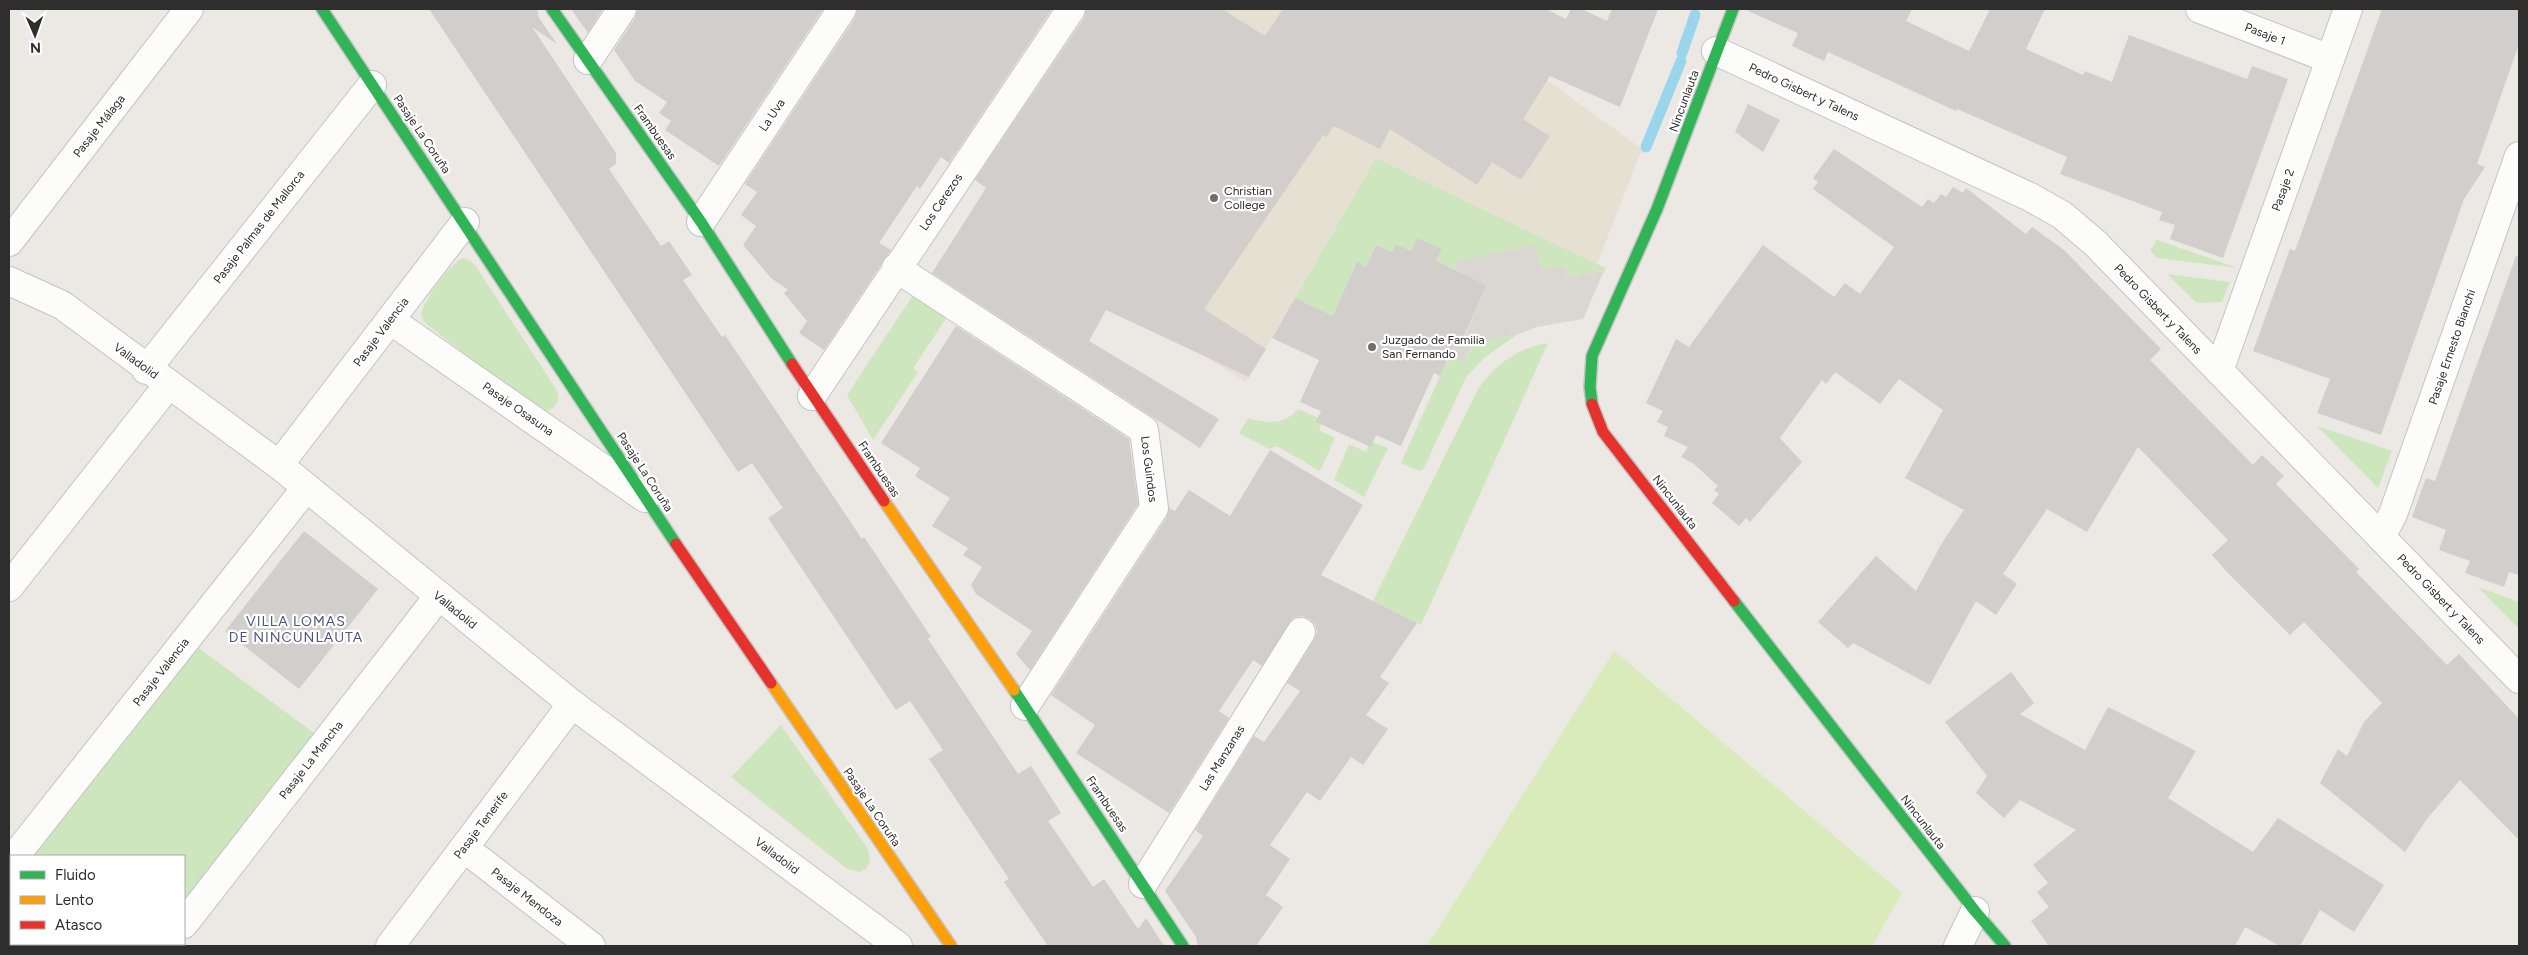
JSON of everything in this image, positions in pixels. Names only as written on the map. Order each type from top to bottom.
[{"type":"street","name":"Pasaje Málaga","points":[[9,242],[189,9]]},
{"type":"street","name":"Pasaje La Coruña","points":[[322,9],[465,222],[645,498],[951,946]]},
{"type":"street","name":"Frambuesas","points":[[552,9],[701,222],[812,396],[1025,706],[1183,946]]},
{"type":"street","points":[[588,60],[622,9]]},
{"type":"street","name":"La Uva","points":[[701,222],[842,9]]},
{"type":"street","name":"Los Cerezos","points":[[812,396],[1071,9]]},
{"type":"street","name":"Nincunlauta","points":[[1733,9],[1658,208],[1592,356],[1588,380],[1591,407],[1603,432],[1975,911],[2005,946]]},
{"type":"street","name":"Pasaje 1","points":[[2200,9],[2330,59]]},
{"type":"street","name":"Pasaje 2","points":[[2219,371],[2348,9]]},
{"type":"street","name":"Pedro Gisbert y Talens","points":[[1716,51],[2030,197],[2062,215],[2095,243],[2519,679]]},
{"type":"street","name":"Pasaje Palmas de Mallorca","points":[[146,370],[372,85]]},
{"type":"street","name":"Pasaje Ernesto Bianchi","points":[[2381,537],[2394,514],[2519,156]]},
{"type":"street","name":"Pasaje Valencia","points":[[279,466],[465,222]]},
{"type":"street","name":"Los Guindos","points":[[896,268],[1144,430],[1154,508],[1025,706]]},
{"type":"street","name":"Valladolid","points":[[9,280],[62,305],[146,370],[169,384],[279,466],[572,704],[898,946]]},
{"type":"street","name":"Pasaje Osasuna","points":[[390,320],[645,498]]},
{"type":"street","points":[[9,587],[169,384]]},
{"type":"street","name":"Pasaje Valencia","points":[[16,855],[306,488]]},
{"type":"street","name":"Pasaje La Mancha","points":[[185,923],[438,596]]},
{"type":"street","name":"Las Manzanas","points":[[1143,884],[1301,632]]},
{"type":"street","name":"Pasaje Tenerife","points":[[390,946],[572,704]]},
{"type":"street","name":"Pasaje Mendoza","points":[[464,848],[590,946]]},
{"type":"street","points":[[1958,946],[1975,911]]},
{"type":"shaded area","name":"Christian College","points":[[1197,9],[1449,9],[1642,149],[1597,264],[1376,158],[1246,382],[1135,313],[1175,44]]},
{"type":"shaded area","points":[[1536,245],[1541,270],[1565,265],[1568,276],[1604,271],[1583,319],[1537,327],[1518,334],[1473,344],[1464,362],[1449,356],[1458,336],[1464,338],[1487,285],[1458,271],[1455,261]]},
{"type":"green space","points":[[1376,158],[1606,268],[1604,271],[1568,276],[1565,265],[1541,270],[1536,245],[1455,262],[1458,271],[1436,262],[1442,249],[1417,238],[1411,251],[1396,244],[1392,252],[1376,245],[1366,267],[1357,263],[1333,316],[1295,298]]},
{"type":"green space","points":[[2157,240],[2238,268],[2158,258],[2150,251]]},
{"type":"green space","points":[[463,258],[475,265],[558,392],[556,404],[547,412],[538,411],[424,322],[421,315],[431,292],[451,267]]},
{"type":"green space","points":[[2167,274],[2230,282],[2222,302],[2197,303]]},
{"type":"green space","points":[[913,295],[947,317],[913,368],[918,372],[873,440],[847,395]]},
{"type":"green space","points":[[1518,334],[1485,357],[1466,377],[1424,468],[1420,471],[1401,463],[1449,356],[1464,362],[1473,344]]},
{"type":"green space","points":[[1548,343],[1421,625],[1373,601],[1478,389],[1492,372],[1508,358],[1537,345]]},
{"type":"green space","points":[[1298,409],[1323,420],[1319,430],[1335,438],[1320,471],[1277,446],[1269,449],[1239,433],[1249,418],[1275,422],[1287,418]]},
{"type":"green space","points":[[2317,426],[2392,451],[2378,488]]},
{"type":"green space","points":[[1370,441],[1388,448],[1364,497],[1334,480],[1349,444],[1366,452]]},
{"type":"green space","points":[[2478,587],[2519,602],[2519,629]]},
{"type":"green space","points":[[192,643],[314,733],[185,904],[185,855],[26,855]]},
{"type":"green space","points":[[1614,651],[1902,893],[1872,946],[1427,946]]},
{"type":"green space","points":[[781,725],[868,849],[870,859],[867,868],[860,872],[847,869],[731,777]]},
{"type":"green space","points":[[10,876],[10,945],[153,945],[9,946]]},
{"type":"building","points":[[429,9],[537,9],[539,18],[557,44],[532,27],[616,153],[616,164],[609,169],[661,246],[669,241],[692,275],[683,280],[722,337],[725,335],[862,539],[864,537],[931,637],[928,639],[1018,774],[1031,766],[1061,813],[1048,821],[1093,887],[1104,879],[1138,929],[1146,918],[1164,946],[1048,946],[1004,882],[1009,879],[929,759],[943,750],[910,701],[896,710],[768,518],[783,508],[752,463],[738,472]]},
{"type":"building","points":[[571,9],[603,9],[588,33]]},
{"type":"building","points":[[637,9],[823,9],[719,166],[665,130],[671,121],[659,113],[667,102],[635,81],[614,50],[635,18]]},
{"type":"building","points":[[857,9],[1052,9],[949,163],[941,157],[920,189],[917,186],[879,243],[891,250],[824,350],[799,333],[807,321],[784,293],[788,290],[771,278],[743,245],[756,226],[741,215],[757,192],[745,184],[855,18]]},
{"type":"building","name":"Christian College","points":[[1086,9],[1222,9],[1265,36],[1283,9],[1546,9],[1566,19],[1571,9],[1582,9],[1607,21],[1612,9],[1658,9],[1620,107],[1550,76],[1523,119],[1550,136],[1521,180],[1492,162],[1477,185],[1390,129],[1380,149],[1334,126],[1326,137],[1323,135],[1204,309],[1266,349],[1249,377],[1106,310],[1089,341],[1219,419],[1200,448],[932,273],[986,188],[975,180],[1084,18]]},
{"type":"building","points":[[1748,9],[1912,9],[1906,21],[1969,51],[1990,9],[2045,9],[2026,49],[2083,75],[2085,71],[2112,82],[2129,35],[2247,79],[2252,66],[2288,79],[2223,258],[2170,239],[2175,225],[2159,220],[2162,212],[2060,174],[2067,157],[1957,109],[1956,111],[1828,52],[1824,61],[1792,46],[1798,33],[1748,11]]},
{"type":"building","points":[[2382,9],[2519,9],[2519,44],[2477,164],[2485,167],[2464,199],[2381,435],[2317,413],[2330,379],[2253,351],[2290,249],[2295,251]]},
{"type":"building","points":[[1748,104],[1780,120],[1763,152],[1735,132]]},
{"type":"building","points":[[1834,149],[1922,207],[1928,199],[1934,203],[1941,194],[1946,197],[1953,187],[1963,193],[1966,188],[2026,234],[2032,227],[2064,250],[2161,349],[2150,360],[2253,465],[2262,455],[2284,476],[2276,484],[2359,569],[2356,572],[2447,665],[2459,654],[2519,719],[2519,840],[2460,780],[2426,820],[2405,852],[2320,783],[2338,749],[2347,756],[2364,722],[2382,703],[2304,622],[2290,635],[2227,572],[2212,555],[2228,540],[2138,447],[2087,532],[2047,509],[2003,574],[2017,584],[1996,615],[1976,601],[1930,685],[1853,643],[1848,648],[1818,622],[1876,556],[1916,591],[1942,543],[1964,510],[1905,478],[1943,410],[1899,379],[1880,404],[1835,372],[1826,384],[1822,380],[1780,438],[1802,462],[1750,522],[1746,518],[1739,526],[1712,503],[1719,494],[1714,490],[1718,486],[1694,464],[1681,457],[1688,447],[1664,436],[1668,427],[1657,422],[1663,411],[1646,403],[1676,339],[1689,347],[1763,245],[1834,297],[1845,283],[1860,294],[1894,247],[1813,189],[1818,182],[1813,178]]},
{"type":"building","name":"Juzgado de Familia San Fernando","points":[[1417,238],[1442,249],[1436,261],[1487,285],[1463,338],[1458,336],[1440,376],[1434,373],[1401,446],[1376,435],[1371,447],[1316,422],[1321,411],[1300,402],[1319,360],[1272,338],[1295,298],[1333,316],[1357,262],[1366,267],[1376,245],[1392,252],[1396,244],[1411,251]]},
{"type":"building","points":[[2516,256],[2519,257],[2519,575],[2509,572],[2504,587],[2465,573],[2470,561],[2439,550],[2446,530],[2412,517],[2426,478],[2435,481]]},
{"type":"building","points":[[956,326],[1129,439],[1138,504],[1030,670],[1016,654],[1032,631],[976,594],[971,585],[982,567],[963,555],[968,548],[932,526],[950,498],[915,476],[920,468],[881,443]]},
{"type":"building","points":[[1270,450],[1363,505],[1321,575],[1417,623],[1380,677],[1389,683],[1366,715],[1388,729],[1363,765],[1351,757],[1320,801],[1307,792],[1270,845],[1290,859],[1266,895],[1283,907],[1256,946],[1198,946],[1196,937],[1165,891],[1203,836],[1195,830],[1254,736],[1264,742],[1300,691],[1287,683],[1314,640],[1317,632],[1315,624],[1310,619],[1302,616],[1293,618],[1262,666],[1253,660],[1219,711],[1229,718],[1169,813],[1076,753],[1095,725],[1051,695],[1167,517],[1169,508],[1175,511],[1189,490],[1230,516]]},
{"type":"building","points":[[304,531],[378,589],[299,689],[225,631]]},
{"type":"building","points":[[2011,672],[2034,703],[2020,714],[2085,750],[2108,707],[2196,751],[2168,798],[2253,852],[2278,818],[2384,885],[2354,932],[2320,910],[2300,946],[2280,946],[2245,927],[2235,946],[2049,946],[2031,921],[2049,907],[2037,892],[2048,883],[2033,865],[2076,830],[2020,800],[2004,818],[1976,793],[1987,776],[1945,722]]},
{"type":"waterway","points":[[1682,53],[1695,15]]},
{"type":"waterway","points":[[1646,147],[1681,61]]},
{"type":"traffic: fast","points":[[322,9],[676,544]]},
{"type":"traffic: fast","points":[[552,9],[701,222],[792,364]]},
{"type":"traffic: fast","points":[[1592,404],[1590,387],[1592,356],[1657,209],[1733,9]]},
{"type":"traffic: fast","points":[[1734,601],[1975,911],[2005,946]]},
{"type":"traffic: fast","points":[[1014,690],[1183,946]]},
{"type":"traffic: slow","points":[[884,501],[1014,690]]},
{"type":"traffic: slow","points":[[771,683],[951,946]]},
{"type":"traffic: jam","points":[[792,364],[884,501]]},
{"type":"traffic: jam","points":[[1592,404],[1603,432],[1734,601]]},
{"type":"traffic: jam","points":[[676,544],[771,683]]},
{"type":"place","name":"Christian College","points":[[1214,198]]},
{"type":"place","name":"Juzgado de Familia San Fernando","points":[[1372,347]]},
{"type":"district","name":"VILLA LOMAS DE NINCUNLAUTA","points":[[296,630]]}]
